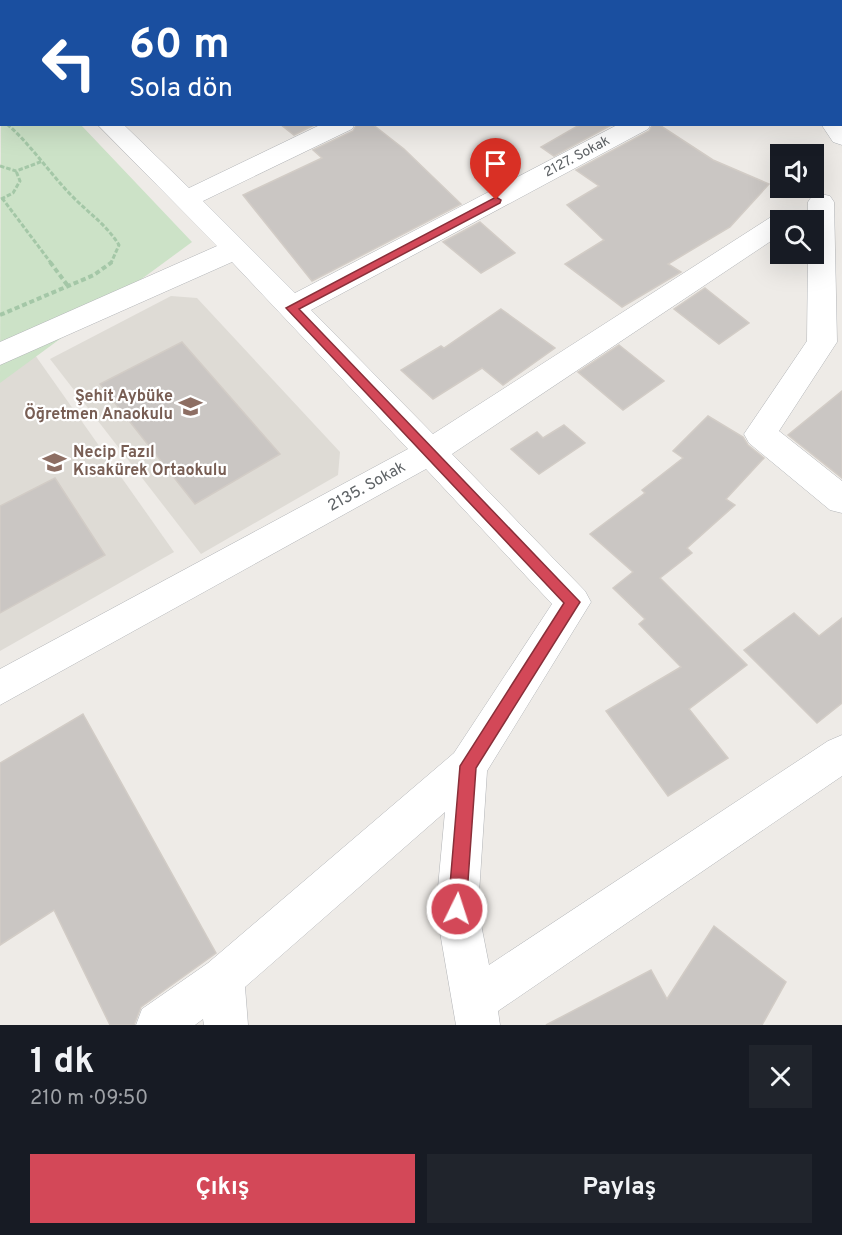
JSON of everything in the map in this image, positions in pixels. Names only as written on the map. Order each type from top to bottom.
[{"type":"street","points":[[111,126],[236,249],[573,602],[468,766],[224,978],[158,1025]]},
{"type":"street","points":[[184,200],[339,126]]},
{"type":"street","name":"2127. Sokak","points":[[291,308],[635,126]]},
{"type":"street","points":[[803,210],[831,194]]},
{"type":"street","points":[[831,194],[822,342],[760,434],[842,500]]},
{"type":"street","name":"2135. Sokak","points":[[0,688],[430,452],[770,228]]},
{"type":"street","points":[[0,354],[236,249]]},
{"type":"street","points":[[468,766],[457,909],[476,1013],[842,754]]},
{"type":"street","points":[[224,978],[226,1025]]},
{"type":"path","points":[[0,315],[68,286],[111,264],[119,245],[110,228],[72,196],[24,137],[10,126]]},
{"type":"path","points":[[0,166],[16,171],[43,161]]},
{"type":"path","points":[[16,171],[20,181],[13,193],[1,199],[68,286]]},
{"type":"shaded area","name":"Şehit Aybüke Öğretmen Anaokulu","points":[[171,296],[197,298],[340,452],[338,475],[201,554],[50,359]]},
{"type":"shaded area","name":"Necip Fazıl Kısakürek Ortaokulu","points":[[35,355],[174,552],[0,651],[0,371]]},
{"type":"green space","points":[[1,126],[82,126],[192,242],[0,383]]},
{"type":"building","points":[[283,126],[312,126],[294,135]]},
{"type":"building","points":[[356,126],[375,126],[404,149],[461,204],[312,281],[243,195],[322,158],[313,150],[353,131]]},
{"type":"building","points":[[578,126],[609,126],[554,156],[541,147]]},
{"type":"building","points":[[652,126],[661,126],[713,160],[769,184],[730,227],[668,264],[681,272],[622,307],[565,264],[604,240],[567,205],[599,186],[576,170],[649,131]]},
{"type":"building","points":[[480,222],[515,253],[481,273],[443,242]]},
{"type":"building","points":[[705,288],[749,323],[719,344],[674,309]]},
{"type":"building","points":[[501,309],[555,348],[503,385],[482,368],[433,399],[401,370],[441,346],[444,348]]},
{"type":"building","points":[[182,342],[280,454],[195,504],[100,384]]},
{"type":"building","points":[[619,345],[664,381],[623,410],[578,372]]},
{"type":"building","points":[[842,391],[842,478],[788,435]]},
{"type":"building","points":[[708,416],[743,437],[748,445],[764,458],[726,499],[735,505],[687,548],[692,553],[660,578],[747,665],[689,709],[728,758],[668,796],[606,711],[681,667],[639,624],[645,619],[613,588],[633,572],[590,534],[645,493],[642,490],[683,458],[673,451]]},
{"type":"building","points":[[564,425],[585,443],[539,474],[511,449],[537,432],[543,438]]},
{"type":"building","points":[[55,478],[105,555],[0,613],[0,506]]},
{"type":"building","points":[[794,613],[819,636],[842,618],[842,703],[817,723],[744,650]]},
{"type":"building","points":[[83,714],[216,953],[141,1007],[134,1025],[110,1025],[54,910],[0,945],[0,763]]},
{"type":"building","points":[[714,926],[786,982],[762,1025],[546,1025],[651,970],[667,999]]},
{"type":"place","name":"Şehit Aybüke Öğretmen Anaokulu","points":[[191,406]]},
{"type":"place","name":"Necip Fazıl Kısakürek Ortaokulu","points":[[55,462]]},
{"type":"route","points":[[457,909],[468,766],[573,602],[291,308],[496,200]]}]
